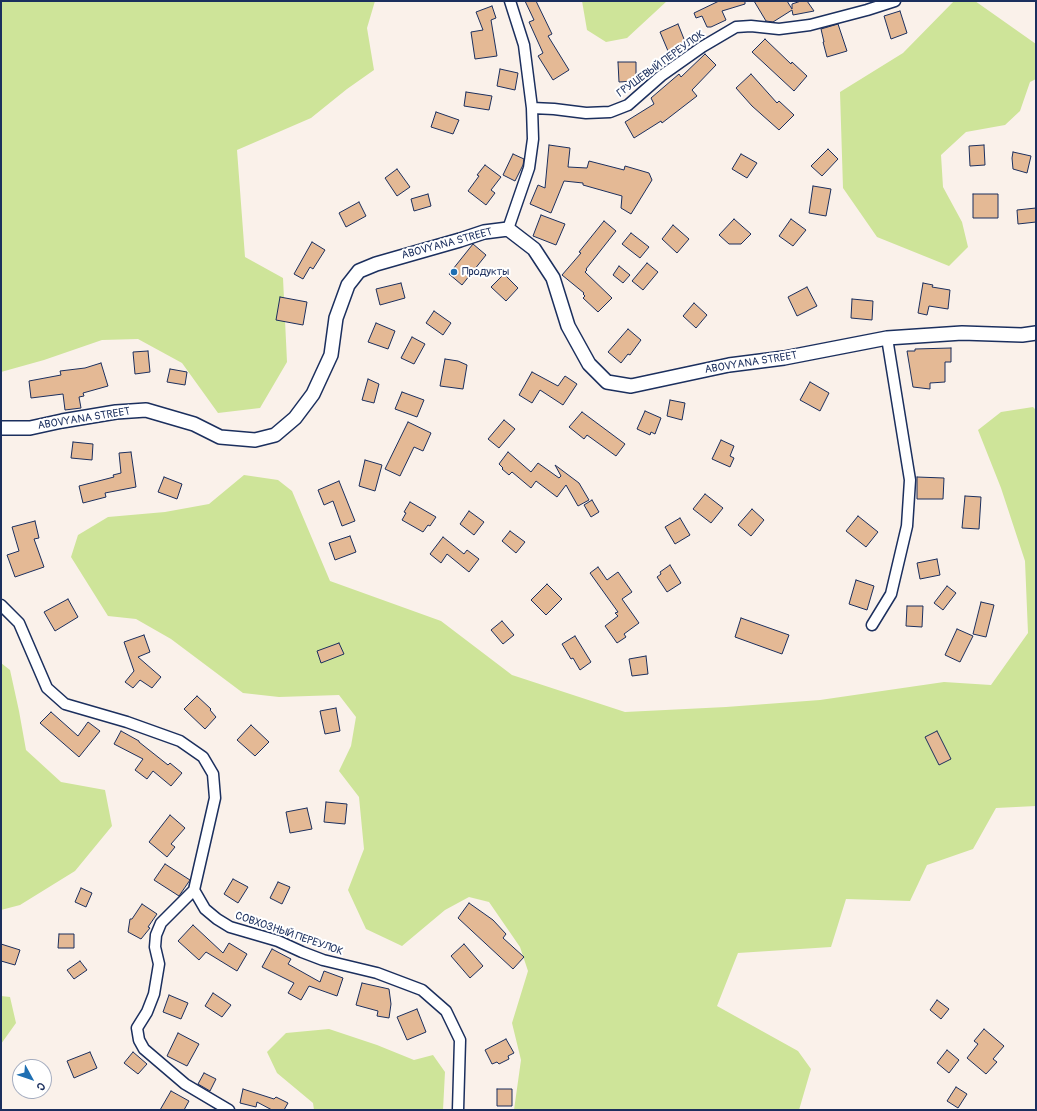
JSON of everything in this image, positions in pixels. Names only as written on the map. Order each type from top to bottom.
[{"type":"street","points":[[508,229],[529,168],[533,139],[532,108],[524,45],[510,1]]},
{"type":"street","name":"ГРУШЕВЫЙ ПЕРЕУЛОК","points":[[532,108],[586,113],[610,112],[628,105],[661,76],[702,47],[736,28],[751,26],[779,29],[810,25],[895,1]]},
{"type":"street","name":"ABOVYANA STREET","points":[[1,428],[30,428],[116,412],[146,410],[194,424],[220,437],[255,440],[275,435],[296,418],[313,394],[331,355],[336,318],[348,285],[359,270],[484,232],[508,229],[534,249],[553,278],[568,326],[589,364],[607,382],[631,386],[729,365],[784,358],[887,338],[962,333],[1022,335],[1036,333]]},
{"type":"street","points":[[872,625],[890,594],[907,526],[910,480],[887,338]]},
{"type":"street","points":[[1,605],[19,623],[47,688],[65,704],[127,722],[180,740],[203,757],[213,774],[215,798],[194,890],[161,923],[156,935],[155,948],[160,964],[154,994],[147,1012],[137,1028],[139,1040],[144,1049],[185,1084],[229,1110]]},
{"type":"street","name":"СОВХОЗНЫЙ ПЕРЕУЛОК","points":[[194,890],[206,909],[217,919],[230,927],[278,941],[323,960],[377,973],[422,990],[446,1011],[460,1040],[458,1110]]},
{"type":"green space","points":[[1,1],[375,1],[367,28],[374,70],[347,89],[311,118],[237,150],[245,257],[283,278],[287,362],[260,408],[218,413],[182,363],[138,339],[102,340],[44,360],[1,372]]},
{"type":"green space","points":[[582,1],[667,1],[627,38],[606,42],[587,30]]},
{"type":"green space","points":[[954,1],[975,1],[1036,44],[1036,79],[1030,82],[1020,111],[1005,125],[966,132],[941,155],[943,187],[962,222],[968,247],[949,266],[877,237],[843,188],[840,92],[903,53]]},
{"type":"green space","points":[[1033,407],[1036,410],[1036,806],[996,808],[973,849],[927,865],[910,901],[846,899],[831,947],[738,953],[717,1006],[798,1051],[811,1069],[799,1110],[514,1110],[521,1060],[512,1023],[528,971],[520,947],[489,902],[469,897],[445,910],[402,946],[366,929],[348,890],[364,849],[359,797],[339,771],[351,746],[356,717],[339,695],[279,697],[243,693],[171,639],[136,619],[108,616],[71,557],[78,535],[108,517],[165,512],[209,504],[244,475],[278,480],[292,491],[330,581],[441,621],[512,675],[625,712],[726,707],[820,700],[944,682],[991,685],[1028,633],[1025,561],[1001,488],[978,430],[1001,412]]},
{"type":"green space","points":[[1,663],[10,670],[26,750],[61,782],[105,790],[112,826],[75,871],[20,905],[1,910]]},
{"type":"green space","points":[[1,996],[10,997],[16,1023],[1,1044]]},
{"type":"green space","points":[[329,1029],[377,1045],[414,1060],[433,1055],[445,1072],[443,1110],[314,1110],[313,1103],[277,1073],[267,1052],[286,1033]]},
{"type":"building","points":[[525,1],[536,1],[552,34],[548,36],[569,70],[553,80],[538,56],[543,53],[529,22],[534,20]]},
{"type":"building","points":[[719,1],[745,1],[745,4],[722,11],[726,20],[711,27],[707,27],[702,16],[696,18],[694,13]]},
{"type":"building","points":[[754,1],[787,1],[792,9],[792,4],[807,1],[814,11],[793,15],[792,10],[773,22],[766,21]]},
{"type":"building","points":[[492,6],[496,18],[491,20],[497,56],[475,59],[471,32],[483,30],[476,12]]},
{"type":"building","points":[[900,11],[907,33],[891,39],[884,16]]},
{"type":"building","points":[[678,24],[686,44],[668,51],[660,32]]},
{"type":"building","points":[[838,24],[847,51],[827,57],[821,29]]},
{"type":"building","points":[[765,39],[791,64],[792,62],[807,76],[794,91],[752,52]]},
{"type":"building","points":[[705,54],[716,65],[692,90],[697,96],[662,123],[661,121],[634,138],[625,122],[654,104],[651,98],[679,74],[681,77]]},
{"type":"building","points":[[618,62],[636,62],[636,81],[619,82]]},
{"type":"building","points":[[500,69],[518,73],[515,90],[497,86]]},
{"type":"building","points":[[751,74],[777,103],[779,101],[794,115],[779,130],[752,106],[736,88]]},
{"type":"building","points":[[466,92],[492,96],[489,110],[464,106]]},
{"type":"building","points":[[436,112],[459,120],[453,134],[431,127]]},
{"type":"building","points":[[549,145],[570,148],[568,167],[587,168],[589,161],[624,170],[625,166],[649,173],[652,180],[631,214],[621,208],[622,196],[583,185],[583,183],[564,181],[551,213],[530,204],[538,185],[545,188]]},
{"type":"building","points":[[984,145],[985,165],[970,166],[969,146]]},
{"type":"building","points":[[828,149],[838,159],[822,176],[811,166]]},
{"type":"building","points":[[1013,152],[1031,156],[1027,173],[1013,169]]},
{"type":"building","points":[[513,154],[524,159],[523,165],[515,181],[503,175]]},
{"type":"building","points":[[741,154],[757,163],[747,178],[732,169]]},
{"type":"building","points":[[485,165],[501,177],[491,190],[495,193],[486,205],[468,191],[479,176],[477,175]]},
{"type":"building","points":[[397,169],[410,187],[397,196],[385,178]]},
{"type":"building","points":[[813,186],[831,189],[826,216],[809,213]]},
{"type":"building","points":[[428,194],[431,206],[414,211],[411,199]]},
{"type":"building","points":[[973,194],[998,194],[998,218],[973,218]]},
{"type":"building","points":[[359,202],[366,216],[346,227],[339,213]]},
{"type":"building","points":[[1036,208],[1036,222],[1018,224],[1017,210]]},
{"type":"building","points":[[541,215],[565,224],[556,245],[533,236]]},
{"type":"building","points":[[734,219],[751,234],[741,244],[729,244],[719,235]]},
{"type":"building","points":[[791,219],[806,230],[793,246],[779,236]]},
{"type":"building","points":[[604,221],[616,231],[585,272],[612,298],[598,312],[583,298],[585,296],[583,294],[584,293],[562,275],[581,253],[579,252]]},
{"type":"building","points":[[673,225],[689,239],[677,253],[662,239]]},
{"type":"building","points":[[631,233],[649,247],[640,258],[622,244]]},
{"type":"building","points":[[312,242],[325,250],[313,269],[310,267],[303,279],[294,274]]},
{"type":"building","points":[[473,244],[486,255],[462,285],[449,274]]},
{"type":"building","points":[[647,263],[658,272],[643,290],[632,281]]},
{"type":"building","points":[[619,266],[630,275],[623,283],[613,275]]},
{"type":"building","points":[[504,274],[518,288],[506,301],[491,287]]},
{"type":"building","points":[[401,283],[405,298],[380,305],[376,289]]},
{"type":"building","points":[[923,283],[933,285],[932,287],[950,290],[948,309],[929,306],[927,315],[918,313]]},
{"type":"building","points":[[807,287],[817,306],[797,316],[788,297]]},
{"type":"building","points":[[280,297],[307,302],[303,325],[276,320]]},
{"type":"building","points":[[852,299],[873,301],[872,320],[851,318]]},
{"type":"building","points":[[694,303],[707,315],[696,328],[683,316]]},
{"type":"building","points":[[434,311],[451,323],[443,335],[426,323]]},
{"type":"building","points":[[376,323],[395,331],[388,349],[368,342]]},
{"type":"building","points":[[628,329],[641,340],[630,355],[628,354],[621,363],[608,352]]},
{"type":"building","points":[[412,337],[425,344],[414,364],[401,358]]},
{"type":"building","points":[[951,348],[951,362],[945,362],[945,382],[930,383],[930,389],[913,387],[907,351],[915,351],[915,349]]},
{"type":"building","points":[[148,351],[150,372],[135,374],[133,352]]},
{"type":"building","points":[[445,359],[458,361],[467,365],[463,389],[440,386]]},
{"type":"building","points":[[101,363],[108,386],[83,393],[84,396],[79,397],[81,408],[65,410],[63,394],[31,398],[29,381],[61,375],[60,371],[85,368]]},
{"type":"building","points":[[170,369],[187,372],[185,385],[167,382]]},
{"type":"building","points":[[532,372],[558,386],[565,376],[577,384],[563,405],[540,390],[532,403],[519,395]]},
{"type":"building","points":[[368,379],[379,384],[374,403],[362,400]]},
{"type":"building","points":[[810,382],[829,393],[820,411],[800,400]]},
{"type":"building","points":[[402,392],[424,400],[417,417],[395,409]]},
{"type":"building","points":[[670,400],[685,403],[682,420],[667,416]]},
{"type":"building","points":[[645,411],[661,418],[655,434],[651,432],[650,435],[637,429]]},
{"type":"building","points":[[582,412],[625,444],[616,456],[587,435],[584,439],[569,427]]},
{"type":"building","points":[[504,420],[515,429],[499,448],[488,439]]},
{"type":"building","points":[[408,422],[431,433],[423,451],[414,447],[400,476],[385,469]]},
{"type":"building","points":[[721,440],[734,446],[730,456],[734,458],[730,467],[712,459]]},
{"type":"building","points":[[73,442],[93,444],[92,460],[71,458]]},
{"type":"building","points":[[131,452],[136,487],[105,493],[106,497],[83,503],[79,486],[114,477],[113,475],[121,473],[119,453]]},
{"type":"building","points":[[508,452],[531,472],[538,463],[559,478],[561,476],[555,465],[579,483],[589,500],[578,506],[566,485],[557,497],[536,481],[531,488],[512,472],[509,475],[499,464]]},
{"type":"building","points":[[365,460],[382,465],[375,491],[359,486]]},
{"type":"building","points":[[164,477],[182,484],[177,499],[158,492]]},
{"type":"building","points":[[917,477],[944,478],[943,499],[917,499]]},
{"type":"building","points":[[339,481],[355,521],[342,526],[333,501],[324,505],[318,490]]},
{"type":"building","points":[[705,494],[723,508],[711,523],[693,509]]},
{"type":"building","points":[[965,496],[981,497],[979,529],[962,528]]},
{"type":"building","points":[[592,500],[599,512],[591,517],[584,505]]},
{"type":"building","points":[[410,502],[436,517],[430,526],[428,525],[423,532],[402,520],[406,513],[404,512]]},
{"type":"building","points":[[752,509],[764,520],[751,536],[738,525]]},
{"type":"building","points":[[469,511],[484,522],[474,535],[460,524]]},
{"type":"building","points":[[858,516],[878,532],[866,547],[846,531]]},
{"type":"building","points":[[680,518],[690,535],[675,544],[665,527]]},
{"type":"building","points":[[35,521],[39,538],[34,539],[44,567],[15,577],[7,555],[19,551],[12,527]]},
{"type":"building","points":[[510,531],[525,542],[516,553],[502,541]]},
{"type":"building","points":[[350,536],[356,552],[335,560],[329,543]]},
{"type":"building","points":[[443,537],[464,554],[467,550],[479,559],[469,572],[447,554],[441,563],[430,554]]},
{"type":"building","points":[[937,559],[940,575],[920,579],[917,563]]},
{"type":"building","points":[[670,565],[681,583],[667,592],[657,577],[661,574],[660,572]]},
{"type":"building","points":[[598,567],[607,580],[618,572],[632,592],[622,599],[639,623],[624,634],[626,637],[617,643],[605,626],[618,616],[615,613],[618,612],[590,573]]},
{"type":"building","points":[[856,580],[874,586],[867,610],[849,604]]},
{"type":"building","points":[[547,584],[562,599],[546,615],[531,600]]},
{"type":"building","points":[[947,586],[956,593],[943,610],[934,603]]},
{"type":"building","points":[[68,599],[78,617],[55,631],[44,612]]},
{"type":"building","points":[[981,602],[994,605],[986,637],[973,634]]},
{"type":"building","points":[[907,606],[923,606],[922,627],[906,626]]},
{"type":"building","points":[[741,618],[789,635],[782,654],[735,637]]},
{"type":"building","points":[[502,621],[514,635],[503,644],[491,630]]},
{"type":"building","points":[[957,629],[973,636],[960,662],[945,655]]},
{"type":"building","points":[[144,635],[150,652],[138,657],[161,677],[152,688],[140,680],[133,688],[125,682],[134,671],[124,642]]},
{"type":"building","points":[[575,636],[591,662],[580,670],[562,644]]},
{"type":"building","points":[[339,643],[344,654],[321,663],[317,651]]},
{"type":"building","points":[[646,656],[648,674],[632,676],[629,659]]},
{"type":"building","points":[[197,696],[211,709],[210,710],[216,717],[205,729],[184,709]]},
{"type":"building","points":[[336,708],[340,731],[325,734],[320,711]]},
{"type":"building","points":[[51,712],[78,736],[88,722],[100,731],[79,757],[40,723]]},
{"type":"building","points":[[251,725],[269,742],[255,756],[237,740]]},
{"type":"building","points":[[121,731],[139,741],[168,765],[170,763],[182,773],[171,786],[153,771],[147,779],[135,770],[143,759],[114,744]]},
{"type":"building","points":[[937,731],[951,759],[939,765],[925,737]]},
{"type":"building","points":[[326,802],[347,804],[345,824],[324,822]]},
{"type":"building","points":[[307,808],[312,829],[290,833],[286,812]]},
{"type":"building","points":[[170,815],[185,828],[171,844],[175,847],[167,857],[149,842]]},
{"type":"building","points":[[165,864],[190,880],[179,896],[154,880]]},
{"type":"building","points":[[233,879],[248,887],[238,903],[224,894]]},
{"type":"building","points":[[278,882],[290,887],[282,904],[270,898]]},
{"type":"building","points":[[81,888],[92,893],[86,907],[75,902]]},
{"type":"building","points":[[469,903],[493,920],[506,934],[503,938],[524,957],[513,969],[458,918]]},
{"type":"building","points":[[142,904],[157,914],[148,927],[150,928],[141,939],[128,932],[130,919],[132,919]]},
{"type":"building","points":[[193,925],[223,953],[229,943],[247,954],[237,971],[206,952],[199,960],[178,941]]},
{"type":"building","points":[[59,934],[74,934],[74,948],[58,948]]},
{"type":"building","points":[[1,944],[20,950],[15,965],[1,961]]},
{"type":"building","points":[[464,944],[483,966],[470,978],[451,956]]},
{"type":"building","points":[[272,949],[291,959],[288,964],[320,982],[324,971],[343,978],[337,996],[309,986],[301,1000],[288,993],[294,983],[262,967]]},
{"type":"building","points":[[80,961],[87,970],[74,979],[67,970]]},
{"type":"building","points":[[362,983],[389,989],[391,1004],[389,1018],[377,1016],[378,1011],[356,1005]]},
{"type":"building","points":[[213,993],[231,1005],[222,1017],[205,1006]]},
{"type":"building","points":[[169,995],[188,1003],[181,1019],[163,1012]]},
{"type":"building","points":[[937,1000],[949,1009],[941,1019],[930,1010]]},
{"type":"building","points":[[417,1009],[426,1032],[407,1040],[397,1017]]},
{"type":"building","points":[[984,1029],[1004,1046],[993,1059],[997,1062],[986,1074],[967,1058],[978,1044],[974,1041]]},
{"type":"building","points":[[178,1033],[199,1044],[187,1066],[167,1056]]},
{"type":"building","points":[[506,1039],[514,1053],[508,1056],[509,1059],[499,1064],[497,1062],[492,1064],[485,1050]]},
{"type":"building","points":[[947,1050],[959,1060],[949,1073],[937,1063]]},
{"type":"building","points":[[90,1052],[97,1068],[74,1078],[67,1061]]},
{"type":"building","points":[[133,1052],[147,1064],[138,1074],[124,1063]]},
{"type":"building","points":[[204,1073],[216,1079],[210,1091],[198,1084]]},
{"type":"building","points":[[956,1087],[967,1094],[958,1108],[947,1101]]},
{"type":"building","points":[[243,1089],[274,1099],[276,1097],[288,1103],[284,1110],[272,1110],[257,1102],[256,1107],[240,1103]]},
{"type":"building","points":[[497,1089],[512,1089],[512,1106],[497,1106]]},
{"type":"building","points":[[171,1091],[189,1101],[184,1110],[160,1110]]},
{"type":"place","name":"Продукты","points":[[454,272]]}]
